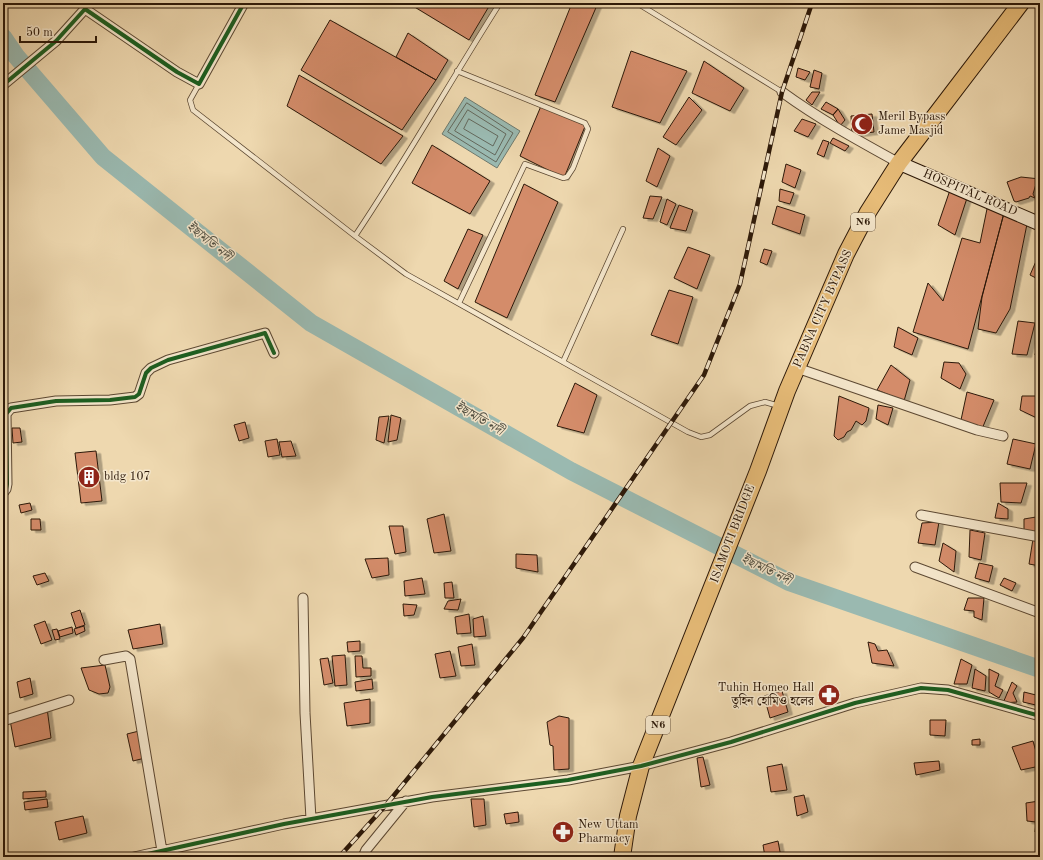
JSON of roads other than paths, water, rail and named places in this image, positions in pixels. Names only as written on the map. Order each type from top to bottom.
[{"type":"highway","name":"PABNA CITY BYPASS","points":[[758,471],[797,368],[846,254],[868,212],[899,163],[1021,3]]},
{"type":"highway","name":"ISAMOTI BRIDGE","points":[[641,766],[758,471]]},
{"type":"highway","name":"N6","points":[[622,857],[628,816],[641,766]]},
{"type":"main road","name":"HOSPITAL ROAD","points":[[899,163],[1040,224]]},
{"type":"street","points":[[3,85],[56,41],[85,9],[177,72],[199,84],[244,3]]},
{"type":"street","points":[[782,92],[802,107],[836,128],[899,163]]},
{"type":"street","points":[[3,492],[6,489],[7,484],[6,414],[11,408],[56,401],[110,400],[135,396],[139,394],[146,373],[151,368],[168,360],[265,333],[274,353]]},
{"type":"street","points":[[797,368],[977,430],[1003,436]]},
{"type":"street","points":[[920,515],[1040,538]]},
{"type":"street","points":[[915,567],[1040,613]]},
{"type":"street","points":[[303,598],[305,713],[311,819]]},
{"type":"street","points":[[104,660],[126,656],[130,659],[162,851]]},
{"type":"street","points":[[134,857],[311,819],[406,801],[568,780],[641,766],[731,742],[856,703],[921,688],[948,690],[1040,716]]},
{"type":"street","points":[[3,721],[69,700]]},
{"type":"street","points":[[363,857],[366,850],[406,801]]},
{"type":"lane","points":[[355,236],[381,198],[457,71],[500,3]]},
{"type":"lane","points":[[637,3],[782,92]]},
{"type":"lane","points":[[457,71],[585,123],[588,129],[573,168],[567,178],[563,178],[526,164],[458,303]]},
{"type":"lane","points":[[199,84],[190,100],[193,110],[406,274],[688,432],[701,437],[710,435],[750,406],[766,402],[781,407]]},
{"type":"lane","points":[[563,362],[623,229]]},
{"type":"water","points":[[465,97],[520,131],[497,168],[442,134]]},
{"type":"waterway","name":"ইছামতি নদী","points":[[3,37],[16,56],[103,157],[311,323],[571,471],[789,582],[1040,669]]},
{"type":"railway","points":[[339,857],[386,805],[523,638],[704,375],[740,284],[782,92],[812,3]]},
{"type":"place","name":"Meril Bypass Jame Masjid","points":[[862,124]]},
{"type":"place","name":"bldg 107","points":[[89,477]]},
{"type":"place","name":"Tuhin Homeo Hall তুহিন হোমিও হলের","points":[[829,695]]},
{"type":"place","name":"New Uttam Pharmacy","points":[[563,832]]}]
